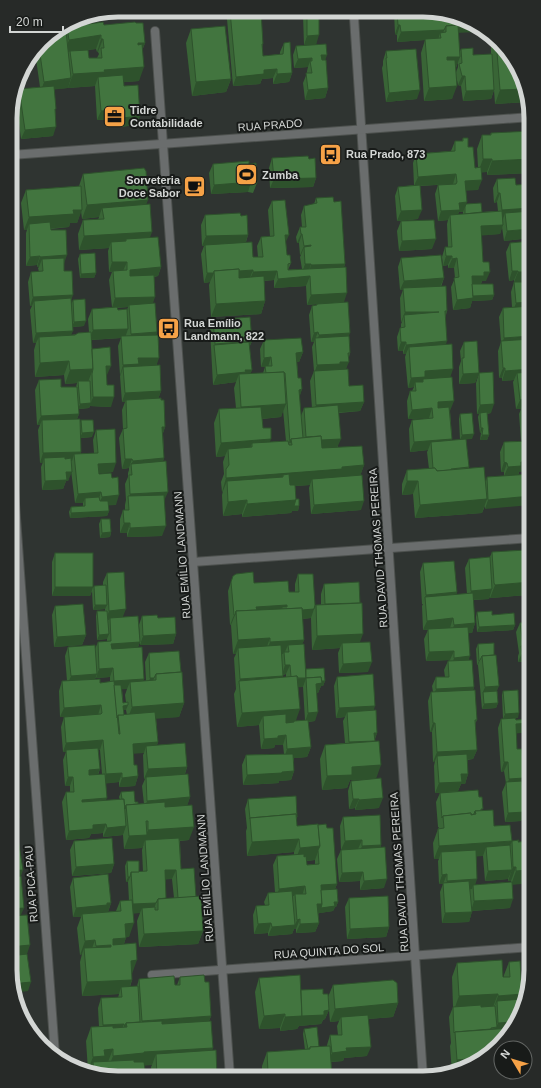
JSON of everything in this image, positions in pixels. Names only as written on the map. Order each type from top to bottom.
[{"type":"street","name":"RUA DAVID THOMAS PEREIRA","points":[[354,17],[423,1071]]},
{"type":"street","name":"RUA EMÍLIO LANDMANN","points":[[155,31],[230,1071]]},
{"type":"street","name":"RUA PRADO","points":[[17,155],[524,117]]},
{"type":"street","points":[[193,562],[524,538]]},
{"type":"street","name":"RUA PICA-PAU","points":[[17,542],[54,1048]]},
{"type":"street","name":"RUA QUINTA DO SOL","points":[[152,975],[524,948]]},
{"type":"building","points":[[231,17],[261,17],[263,56],[283,54],[284,43],[290,42],[292,73],[277,74],[277,69],[264,70],[264,74],[236,77]]},
{"type":"building","points":[[307,17],[319,17],[319,35],[307,36]]},
{"type":"building","points":[[397,17],[436,18],[456,22],[456,26],[446,26],[444,30],[401,32],[400,25],[398,25]]},
{"type":"building","points":[[103,22],[104,25],[135,22],[143,23],[145,43],[138,43],[138,45],[142,44],[144,67],[73,74],[70,51],[88,50],[89,58],[102,58],[101,48],[104,48],[101,35],[69,40],[68,31],[79,25]]},
{"type":"building","points":[[458,25],[460,57],[447,57],[447,60],[455,60],[457,86],[429,88],[425,39],[441,38],[440,33],[446,32],[446,26]]},
{"type":"building","points":[[225,26],[231,79],[196,82],[191,29]]},
{"type":"building","points":[[66,32],[71,78],[44,82],[40,54],[52,42]]},
{"type":"building","points":[[326,44],[327,55],[321,55],[322,60],[326,60],[328,88],[308,90],[306,73],[312,73],[310,61],[312,61],[312,58],[298,59],[296,46]]},
{"type":"building","points":[[473,48],[473,55],[492,54],[494,90],[466,91],[465,76],[462,76],[459,64],[462,63],[461,49]]},
{"type":"building","points":[[416,49],[420,90],[389,93],[386,51]]},
{"type":"building","points":[[497,50],[507,62],[520,89],[500,90]]},
{"type":"building","points":[[123,75],[124,86],[138,85],[140,116],[122,118],[121,110],[101,111],[98,77]]},
{"type":"building","points":[[54,86],[56,127],[25,130],[20,94],[21,89]]},
{"type":"building","points":[[524,131],[524,159],[492,161],[492,159],[483,159],[482,135],[491,135],[491,133]]},
{"type":"building","points":[[463,138],[468,138],[468,147],[473,147],[475,168],[481,167],[482,180],[465,181],[467,202],[459,203],[460,210],[441,211],[438,185],[456,184],[456,174],[418,177],[416,154],[455,151],[455,141],[463,141]]},
{"type":"building","points":[[308,156],[309,159],[315,158],[316,178],[274,179],[272,158]]},
{"type":"building","points":[[249,161],[249,164],[256,163],[257,183],[251,182],[214,185],[213,164]]},
{"type":"building","points":[[144,168],[146,171],[148,200],[87,205],[83,174]]},
{"type":"building","points":[[515,178],[516,185],[524,184],[524,208],[502,210],[500,193],[498,193],[497,179]]},
{"type":"building","points":[[420,185],[422,210],[401,211],[398,187]]},
{"type":"building","points":[[81,186],[82,210],[73,210],[74,214],[29,217],[26,190]]},
{"type":"building","points":[[333,197],[334,202],[341,201],[345,264],[305,264],[304,247],[311,245],[304,246],[301,234],[300,227],[306,227],[304,206],[317,203],[316,198]]},
{"type":"building","points":[[285,200],[289,235],[285,235],[287,255],[290,255],[291,263],[288,264],[288,270],[346,267],[347,293],[311,295],[310,276],[278,279],[277,271],[253,272],[253,270],[239,271],[239,269],[207,273],[205,245],[252,242],[253,257],[263,257],[261,237],[274,236],[272,201]]},
{"type":"building","points":[[481,203],[482,212],[465,214],[466,204]]},
{"type":"building","points":[[150,204],[152,232],[84,236],[83,220],[104,219],[102,208]]},
{"type":"building","points":[[502,211],[503,225],[481,226],[483,262],[489,262],[490,272],[484,272],[484,276],[472,276],[473,298],[457,300],[454,278],[459,277],[457,258],[452,259],[452,256],[446,256],[445,247],[452,247],[450,215]]},
{"type":"building","points":[[524,212],[524,230],[507,231],[505,213]]},
{"type":"building","points":[[240,213],[241,216],[247,215],[248,235],[206,236],[205,215]]},
{"type":"building","points":[[434,220],[436,239],[402,241],[401,221]]},
{"type":"building","points":[[50,222],[51,230],[66,230],[67,255],[30,257],[29,224]]},
{"type":"building","points":[[158,237],[161,267],[130,270],[130,276],[154,275],[155,297],[115,298],[113,271],[127,270],[127,262],[112,262],[111,242],[126,241],[126,239]]},
{"type":"building","points":[[524,242],[524,272],[512,271],[510,243]]},
{"type":"building","points":[[95,253],[96,273],[81,274],[80,254]]},
{"type":"building","points":[[441,255],[444,278],[404,281],[401,258]]},
{"type":"building","points":[[64,258],[64,271],[72,271],[73,295],[33,297],[31,272],[43,271],[42,259]]},
{"type":"building","points":[[239,269],[239,278],[264,276],[265,301],[216,304],[214,271]]},
{"type":"building","points":[[514,282],[524,282],[524,302],[516,303]]},
{"type":"building","points":[[472,284],[493,284],[494,295],[473,296]]},
{"type":"building","points":[[446,286],[447,311],[445,311],[447,341],[406,345],[406,342],[401,342],[400,328],[405,327],[404,315],[439,312],[405,312],[403,288]]},
{"type":"building","points":[[71,298],[73,331],[36,333],[34,301]]},
{"type":"building","points":[[85,299],[86,321],[74,322],[73,300]]},
{"type":"building","points":[[348,302],[350,333],[319,335],[318,332],[314,333],[312,306],[317,304]]},
{"type":"building","points":[[155,303],[157,332],[131,334],[129,305]]},
{"type":"building","points":[[524,306],[524,337],[504,338],[503,308]]},
{"type":"building","points":[[117,307],[118,310],[127,309],[128,329],[93,330],[92,309]]},
{"type":"building","points":[[250,317],[252,341],[215,344],[213,320]]},
{"type":"building","points":[[91,332],[93,369],[70,370],[69,361],[40,363],[39,337],[75,335],[78,333]]},
{"type":"building","points":[[158,335],[159,358],[138,358],[139,364],[123,365],[121,336]]},
{"type":"building","points":[[349,336],[349,362],[317,365],[315,338]]},
{"type":"building","points":[[301,338],[303,352],[296,353],[298,378],[301,378],[302,389],[299,390],[303,438],[291,439],[290,443],[285,373],[266,373],[265,366],[272,366],[271,357],[264,358],[264,340]]},
{"type":"building","points":[[524,339],[524,370],[505,371],[505,368],[503,368],[501,341]]},
{"type":"building","points":[[477,341],[479,373],[463,374],[462,358],[464,358],[464,342]]},
{"type":"building","points":[[249,342],[252,370],[217,375],[214,345]]},
{"type":"building","points":[[452,344],[453,369],[425,371],[425,377],[411,378],[409,347]]},
{"type":"building","points":[[110,347],[111,366],[106,366],[107,385],[114,385],[114,397],[93,397],[92,349]]},
{"type":"building","points":[[160,365],[161,391],[125,393],[123,367]]},
{"type":"building","points":[[348,369],[349,386],[363,385],[364,402],[316,405],[314,371]]},
{"type":"building","points":[[284,372],[286,404],[241,407],[239,374]]},
{"type":"building","points":[[493,372],[494,404],[480,405],[479,373]]},
{"type":"building","points":[[524,372],[524,399],[520,400],[517,373]]},
{"type":"building","points":[[452,377],[454,401],[438,402],[438,408],[449,407],[452,439],[414,442],[412,420],[433,418],[432,408],[412,410],[410,391],[416,391],[415,382],[423,382],[423,379]]},
{"type":"building","points":[[61,379],[61,387],[77,387],[79,414],[41,416],[39,380]]},
{"type":"building","points":[[78,381],[90,381],[91,403],[80,404]]},
{"type":"building","points":[[161,398],[161,400],[164,400],[165,427],[162,427],[164,458],[133,461],[132,459],[125,459],[123,429],[127,428],[126,400]]},
{"type":"building","points":[[338,405],[341,439],[321,440],[321,436],[306,437],[304,408]]},
{"type":"building","points":[[522,405],[524,405],[524,432]]},
{"type":"building","points":[[261,407],[263,428],[271,428],[271,439],[221,443],[219,409]]},
{"type":"building","points":[[487,412],[489,435],[482,435],[483,428],[481,428],[480,413]]},
{"type":"building","points":[[472,413],[474,434],[462,435],[460,414]]},
{"type":"building","points":[[80,419],[81,452],[43,453],[42,420]]},
{"type":"building","points":[[81,420],[93,420],[94,432],[82,433]]},
{"type":"building","points":[[115,429],[116,463],[98,464],[99,474],[111,473],[112,478],[118,477],[119,495],[102,497],[101,492],[78,494],[74,454],[98,453],[96,430]]},
{"type":"building","points":[[321,436],[322,448],[362,446],[364,465],[342,467],[342,469],[226,478],[226,469],[229,465],[228,449],[252,447],[252,443],[288,441],[289,445],[292,445],[291,439]]},
{"type":"building","points":[[466,439],[469,467],[437,471],[433,468],[431,442]]},
{"type":"building","points":[[524,441],[524,462],[521,462],[521,466],[508,467],[507,463],[504,462],[504,442]]},
{"type":"building","points":[[65,457],[65,459],[71,458],[72,472],[66,472],[67,480],[45,481],[44,458]]},
{"type":"building","points":[[166,461],[168,492],[130,494],[129,475],[132,475],[131,464]]},
{"type":"building","points":[[484,467],[487,499],[420,505],[418,481],[407,481],[407,470],[435,468],[437,471]]},
{"type":"building","points":[[289,474],[290,485],[295,485],[296,500],[247,504],[247,500],[228,502],[227,481],[283,477],[283,475]]},
{"type":"building","points":[[524,474],[524,497],[488,500],[487,477]]},
{"type":"building","points":[[362,475],[364,501],[314,505],[312,479]]},
{"type":"building","points":[[164,495],[166,526],[130,528],[130,523],[124,523],[123,510],[129,510],[128,496]]},
{"type":"building","points":[[99,497],[100,501],[108,501],[109,511],[71,513],[71,507],[85,506],[85,498]]},
{"type":"building","points":[[296,499],[299,499],[299,506],[294,506]]},
{"type":"building","points":[[101,519],[110,519],[111,532],[102,533]]},
{"type":"building","points":[[524,550],[524,583],[495,585],[492,552]]},
{"type":"building","points":[[55,553],[93,553],[93,587],[55,587]]},
{"type":"building","points":[[490,557],[492,589],[471,591],[469,559]]},
{"type":"building","points":[[454,561],[457,592],[426,595],[423,563]]},
{"type":"building","points":[[124,572],[126,609],[109,611],[107,573]]},
{"type":"building","points":[[253,572],[254,583],[288,581],[289,592],[299,592],[298,574],[313,574],[314,609],[282,609],[282,607],[287,607],[287,605],[256,607],[257,610],[236,611],[234,615],[231,582],[233,576],[236,574]]},
{"type":"building","points":[[359,582],[360,603],[325,604],[324,584]]},
{"type":"building","points":[[106,585],[107,605],[95,605],[94,586]]},
{"type":"building","points":[[473,593],[475,623],[454,625],[453,618],[427,621],[425,597]]},
{"type":"building","points":[[362,603],[363,634],[317,636],[316,605]]},
{"type":"building","points":[[83,604],[86,635],[57,637],[55,606]]},
{"type":"building","points":[[302,608],[304,640],[270,642],[270,638],[238,640],[236,611]]},
{"type":"building","points":[[97,611],[107,611],[109,634],[99,635]]},
{"type":"building","points":[[492,611],[492,615],[514,613],[515,625],[479,627],[477,612]]},
{"type":"building","points":[[157,615],[158,618],[175,617],[176,634],[143,636],[142,616]]},
{"type":"building","points":[[138,616],[140,642],[111,644],[112,649],[142,647],[144,679],[114,681],[113,668],[99,669],[98,642],[111,641],[110,618]]},
{"type":"building","points":[[520,623],[524,623],[524,653],[522,653],[521,646],[523,646]]},
{"type":"building","points":[[468,627],[470,656],[454,658],[454,651],[429,652],[428,629]]},
{"type":"building","points":[[370,642],[372,662],[343,664],[342,643]]},
{"type":"building","points":[[494,643],[494,655],[482,656],[479,661],[478,644]]},
{"type":"building","points":[[304,644],[306,678],[298,678],[297,676],[291,677],[290,665],[285,665],[284,652],[289,652],[288,645]]},
{"type":"building","points":[[95,645],[97,674],[71,676],[68,647]]},
{"type":"building","points":[[281,645],[283,676],[240,679],[238,648]]},
{"type":"building","points":[[179,651],[181,672],[156,674],[154,678],[150,678],[149,653]]},
{"type":"building","points":[[496,655],[499,686],[485,687],[482,656]]},
{"type":"building","points":[[472,660],[474,687],[436,689],[436,677],[449,677],[448,661]]},
{"type":"building","points":[[324,668],[325,681],[321,681],[321,677],[306,678],[306,669]]},
{"type":"building","points":[[182,672],[184,703],[132,707],[130,682],[156,680],[156,674]]},
{"type":"building","points":[[373,674],[375,706],[339,708],[337,677]]},
{"type":"building","points":[[297,676],[300,709],[242,713],[239,681]]},
{"type":"building","points":[[321,677],[322,683],[316,684],[318,712],[308,713],[306,678]]},
{"type":"building","points":[[100,679],[100,683],[114,681],[119,734],[118,715],[155,712],[158,742],[133,744],[134,765],[137,765],[138,776],[122,778],[122,773],[106,774],[103,740],[66,743],[64,717],[102,713],[101,705],[64,708],[62,681]]},
{"type":"building","points":[[114,685],[121,685],[123,703],[128,702],[128,705],[123,706],[124,715],[118,715],[117,718]]},
{"type":"building","points":[[475,690],[477,750],[437,752],[431,692]]},
{"type":"building","points":[[518,690],[519,713],[505,714],[503,691]]},
{"type":"building","points":[[497,691],[498,703],[484,704],[483,692]]},
{"type":"building","points":[[376,710],[377,733],[374,733],[375,741],[349,742],[347,712]]},
{"type":"building","points":[[286,714],[286,723],[308,720],[311,747],[287,749],[286,735],[278,736],[278,738],[264,739],[263,716]]},
{"type":"building","points":[[515,718],[516,720],[524,719],[524,723],[516,724],[517,749],[522,749],[524,778],[509,779],[508,762],[504,762],[501,719]]},
{"type":"building","points":[[379,741],[381,765],[352,767],[352,775],[327,776],[325,745]]},
{"type":"building","points":[[185,743],[187,767],[148,769],[146,746]]},
{"type":"building","points":[[98,748],[100,769],[89,770],[89,775],[105,774],[107,798],[82,800],[82,802],[124,799],[126,826],[107,828],[106,824],[93,825],[93,829],[69,831],[66,792],[74,792],[73,777],[68,777],[66,750]]},
{"type":"building","points":[[293,754],[294,771],[247,775],[246,755]]},
{"type":"building","points":[[467,754],[468,774],[461,774],[462,782],[439,783],[437,756]]},
{"type":"building","points":[[188,774],[190,797],[147,801],[146,777]]},
{"type":"building","points":[[381,778],[383,798],[353,799],[351,781]]},
{"type":"building","points":[[522,781],[524,812],[508,813],[506,782]]},
{"type":"building","points":[[478,790],[479,797],[482,797],[483,809],[481,809],[481,811],[475,811],[474,814],[471,815],[471,813],[443,816],[442,818],[440,793]]},
{"type":"building","points":[[134,791],[135,802],[138,802],[138,804],[126,805],[125,809],[124,799],[122,799],[121,792]]},
{"type":"building","points":[[17,794],[19,818],[17,818]]},
{"type":"building","points":[[296,796],[297,817],[296,814],[250,819],[248,799]]},
{"type":"building","points":[[165,802],[165,807],[192,805],[194,827],[148,830],[148,821],[146,821],[147,835],[129,836],[126,805]]},
{"type":"building","points":[[493,810],[494,826],[510,825],[512,841],[439,846],[438,829],[444,828],[443,816],[471,813],[471,815],[476,814],[475,811]]},
{"type":"building","points":[[296,814],[297,826],[318,824],[320,846],[300,848],[299,839],[252,842],[250,818]]},
{"type":"building","points":[[380,815],[381,845],[362,846],[362,840],[345,841],[343,817]]},
{"type":"building","points":[[326,824],[327,828],[333,828],[337,884],[321,885],[322,904],[317,904],[319,923],[300,924],[300,919],[297,920],[295,894],[306,894],[305,886],[279,889],[277,856],[304,854],[304,857],[306,856],[307,865],[319,864],[318,850],[320,846],[318,825]]},
{"type":"building","points":[[17,832],[23,870],[17,870]]},
{"type":"building","points":[[112,838],[114,864],[76,867],[74,841]]},
{"type":"building","points":[[179,838],[181,869],[194,868],[196,897],[178,898],[176,870],[165,870],[166,898],[158,899],[156,903],[133,904],[131,872],[147,871],[145,840]]},
{"type":"building","points":[[519,840],[518,842],[524,842],[524,870],[516,871],[516,867],[513,867],[512,841]]},
{"type":"building","points":[[510,845],[512,870],[488,871],[486,847]]},
{"type":"building","points":[[385,847],[387,879],[364,881],[363,872],[342,873],[341,850]]},
{"type":"building","points":[[476,850],[477,879],[447,881],[447,874],[442,875],[441,852]]},
{"type":"building","points":[[127,861],[139,861],[139,872],[131,872],[130,877],[128,877]]},
{"type":"building","points":[[108,874],[111,903],[107,903],[107,905],[76,908],[73,878]]},
{"type":"building","points":[[17,876],[21,876],[24,908],[17,908]]},
{"type":"building","points":[[469,881],[472,912],[445,913],[443,883]]},
{"type":"building","points":[[512,882],[513,899],[474,901],[473,885]]},
{"type":"building","points":[[337,889],[338,902],[334,902],[335,906],[321,908],[321,890]]},
{"type":"building","points":[[292,891],[295,925],[272,927],[271,923],[258,924],[256,906],[269,905],[268,893]]},
{"type":"building","points":[[201,896],[203,931],[144,934],[142,908],[155,907],[155,910],[158,910],[158,899]]},
{"type":"building","points":[[388,896],[389,927],[350,929],[349,898]]},
{"type":"building","points":[[132,900],[134,923],[125,924],[126,938],[113,939],[113,945],[136,943],[137,960],[131,961],[132,980],[87,982],[84,948],[111,947],[111,945],[96,946],[95,940],[85,941],[82,914],[121,911],[120,901]]},
{"type":"building","points":[[27,915],[30,945],[17,946],[17,916]]},
{"type":"building","points":[[27,954],[31,982],[18,983],[17,955]]},
{"type":"building","points":[[502,960],[503,977],[510,977],[509,962],[520,961],[521,994],[459,996],[457,963]]},
{"type":"building","points":[[204,975],[205,982],[209,982],[211,1016],[142,1021],[139,979],[174,976],[175,985],[180,985],[180,977]]},
{"type":"building","points":[[300,975],[302,1016],[285,1017],[285,1014],[264,1016],[259,978]]},
{"type":"building","points":[[393,980],[397,983],[398,1003],[335,1009],[333,985]]},
{"type":"building","points":[[138,986],[140,1022],[126,1023],[125,1027],[124,1024],[103,1025],[101,998],[122,997],[121,987]]},
{"type":"building","points":[[323,989],[323,994],[328,994],[329,1010],[324,1011],[324,1015],[302,1016],[301,990]]},
{"type":"building","points":[[520,999],[509,1022],[498,1023],[497,1001]]},
{"type":"building","points":[[481,1005],[481,1007],[495,1006],[497,1027],[454,1033],[453,1007]]},
{"type":"building","points":[[368,1015],[371,1047],[346,1048],[347,1051],[332,1053],[330,1035],[342,1035],[341,1017]]},
{"type":"building","points":[[162,1021],[162,1024],[211,1021],[213,1048],[144,1052],[113,1056],[113,1049],[104,1050],[105,1056],[93,1057],[91,1027],[127,1027],[126,1023]]},
{"type":"building","points":[[317,1027],[319,1047],[310,1047],[310,1049],[308,1049],[304,1029]]},
{"type":"building","points":[[505,1028],[489,1046],[479,1054],[471,1059],[457,1060],[455,1032]]},
{"type":"building","points":[[330,1046],[332,1071],[268,1071],[267,1052],[310,1049],[310,1047]]},
{"type":"building","points":[[216,1050],[217,1071],[157,1071],[156,1054]]},
{"type":"building","points":[[134,1060],[134,1062],[144,1062],[145,1071],[118,1071],[94,1068],[93,1062]]},
{"type":"place","name":"Tidre Contabilidade","points":[[115,116]]},
{"type":"place","name":"Rua Prado, 873","points":[[331,154]]},
{"type":"place","name":"Zumba","points":[[246,175]]},
{"type":"place","name":"Sorveteria Doce Sabor","points":[[195,186]]},
{"type":"place","name":"Rua Emílio Landmann, 822","points":[[168,329]]}]
